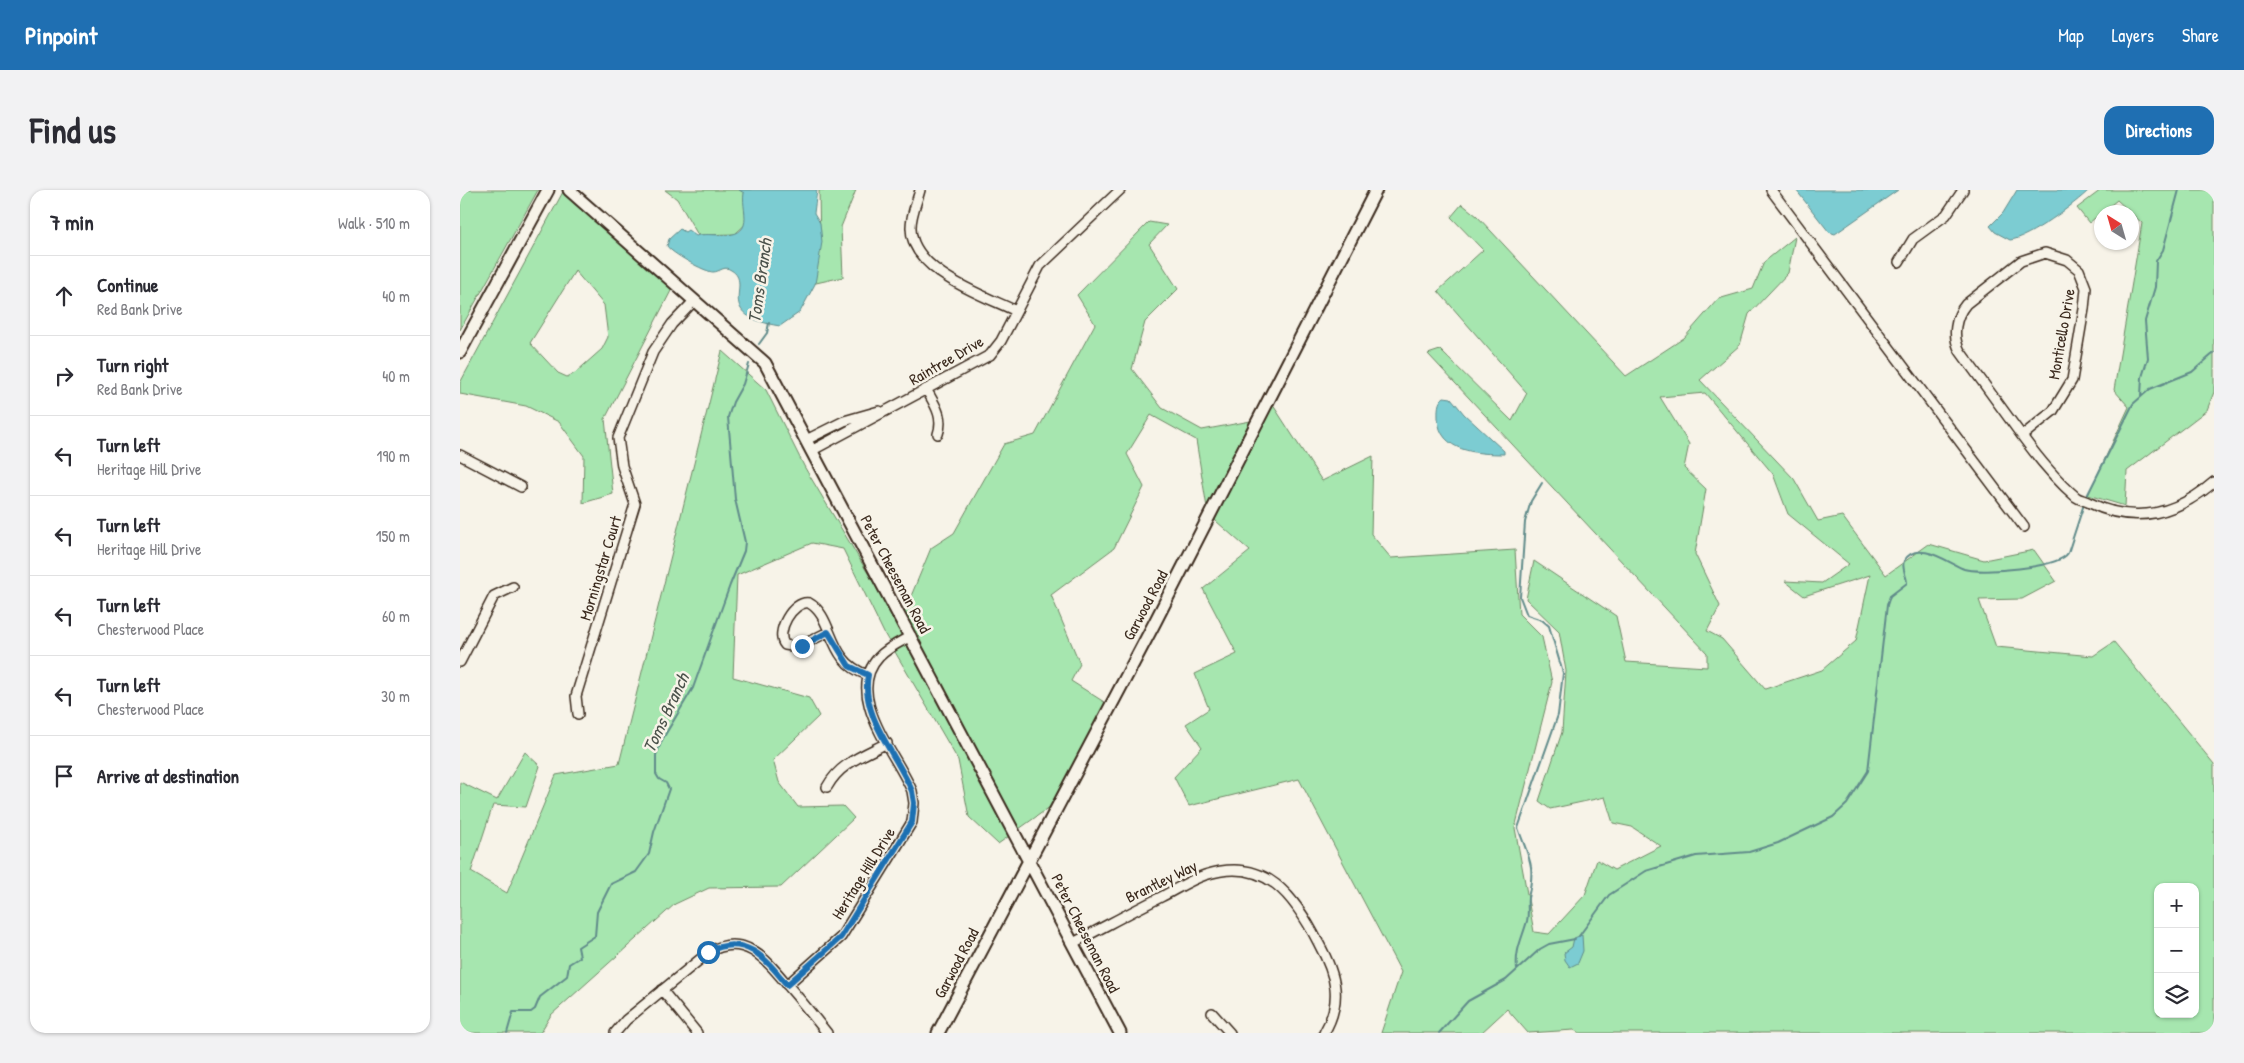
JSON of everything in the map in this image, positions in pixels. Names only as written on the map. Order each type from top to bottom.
[{"type":"street","points":[[460,352],[548,190]]},
{"type":"street","name":"Peter Cheeseman Road","points":[[569,190],[765,364],[1029,858],[1120,1033]]},
{"type":"street","points":[[920,190],[911,226],[914,246],[921,257],[937,271],[1016,312]]},
{"type":"street","name":"Raintree Drive","points":[[809,445],[901,403],[990,355],[1001,340],[1033,277],[1045,260],[1120,190]]},
{"type":"street","name":"Garwood Road","points":[[938,1033],[1154,624],[1376,190]]},
{"type":"street","points":[[1770,190],[2024,527]]},
{"type":"street","points":[[1899,262],[1913,238],[1946,215],[1963,190]]},
{"type":"street","name":"Monticello Drive","points":[[2022,436],[2053,411],[2072,380],[2084,309],[2086,288],[2079,270],[2067,260],[2045,253],[2021,261],[1966,304],[1960,312],[1955,340],[1960,351],[2022,436],[2045,467],[2077,498],[2103,510],[2123,514],[2153,514],[2198,495],[2214,482]]},
{"type":"street","name":"Morningstar Court","points":[[578,714],[576,696],[635,504],[622,466],[618,438],[653,352],[672,324],[694,302]]},
{"type":"street","points":[[926,389],[940,415],[941,426],[938,434]]},
{"type":"street","points":[[460,455],[521,487]]},
{"type":"street","points":[[460,662],[494,596],[513,588]]},
{"type":"street","points":[[828,632],[798,647],[785,645],[781,637],[782,631],[795,606],[806,602],[817,610],[849,666],[868,675],[882,654],[911,636]]},
{"type":"street","name":"Heritage Hill Drive","points":[[787,985],[841,937],[910,826],[914,806],[912,791],[868,704],[866,690],[868,675]]},
{"type":"street","points":[[827,787],[836,772],[845,765],[887,742]]},
{"type":"street","name":"Brantley Way","points":[[1073,943],[1205,875],[1232,871],[1260,876],[1279,886],[1294,900],[1330,964],[1334,977],[1336,998],[1334,1012],[1324,1033]]},
{"type":"street","points":[[615,1033],[626,1020],[708,952],[725,945],[740,945],[754,951],[769,962],[827,1033]]},
{"type":"street","points":[[662,990],[697,1033]]},
{"type":"street","points":[[1212,1013],[1230,1033]]},
{"type":"green space","points":[[460,190],[538,190],[460,330]]},
{"type":"green space","points":[[564,190],[675,283],[605,419],[613,494],[583,503],[584,456],[559,422],[526,406],[460,394],[460,383]],"holes":[[[575,271],[604,305],[608,337],[602,349],[575,373],[567,377],[558,373],[530,343]]]},
{"type":"green space","points":[[665,190],[751,190],[748,222],[735,234],[698,235],[677,199]]},
{"type":"green space","points":[[819,190],[856,190],[841,227],[843,277],[807,285],[820,249]]},
{"type":"green space","points":[[2101,190],[2214,190],[2214,392],[2207,410],[2127,471],[2125,506],[2088,495],[2129,407],[2114,390],[2137,250],[2139,250],[2142,223],[2139,220],[2139,205],[2122,205],[2117,200],[2111,205],[2094,205],[2094,219],[2089,223],[2077,208]]},
{"type":"green space","points":[[1462,204],[1477,216],[1626,376],[1684,338],[1718,299],[1753,289],[1764,262],[1795,237],[1788,273],[1749,314],[1740,345],[1700,380],[1794,479],[1818,521],[1842,516],[1886,575],[1929,544],[1984,560],[2034,550],[2056,581],[2022,599],[1979,600],[1996,647],[2093,656],[2114,642],[2214,764],[2214,1033],[1580,1033],[1574,1030],[1528,1033],[1507,1009],[1481,1033],[1381,1033],[1401,972],[1299,779],[1189,806],[1174,777],[1202,747],[1186,724],[1209,709],[1195,674],[1237,654],[1203,589],[1250,551],[1208,514],[1196,440],[1151,415],[1127,454],[1144,487],[1114,548],[1051,595],[1080,664],[1071,681],[1112,707],[1061,799],[998,844],[969,817],[958,760],[884,633],[843,549],[812,543],[737,575],[733,677],[809,698],[819,716],[773,760],[779,782],[798,807],[843,806],[854,818],[781,887],[709,888],[675,904],[551,1015],[540,1033],[460,1033],[460,782],[497,800],[525,752],[540,766],[526,807],[493,805],[471,872],[507,893],[556,775],[619,764],[722,351],[766,390],[805,468],[899,625],[931,548],[954,533],[1004,444],[1035,435],[1095,324],[1077,295],[1149,222],[1167,225],[1149,244],[1178,289],[1145,322],[1132,369],[1162,408],[1202,430],[1256,420],[1269,399],[1322,481],[1373,456],[1371,534],[1391,558],[1515,550],[1519,614],[1542,637],[1552,682],[1515,828],[1534,932],[1549,934],[1585,895],[1597,860],[1614,870],[1661,846],[1632,827],[1613,823],[1605,797],[1550,809],[1539,801],[1562,732],[1566,671],[1559,631],[1526,599],[1534,561],[1616,616],[1626,662],[1707,667],[1707,653],[1428,354],[1440,350],[1512,421],[1527,393],[1438,291],[1483,250],[1451,217]],"holes":[[[1705,393],[1773,474],[1788,514],[1849,564],[1822,583],[1785,581],[1804,596],[1870,575],[1856,641],[1822,670],[1765,689],[1722,639],[1707,631],[1720,606],[1695,554],[1706,489],[1684,468],[1689,444],[1660,397]]]},
{"type":"water","points":[[739,190],[817,190],[814,213],[820,223],[822,242],[815,284],[800,312],[780,326],[759,321],[746,315],[740,307],[738,299],[739,283],[737,276],[731,270],[724,268],[715,272],[709,271],[696,266],[667,246],[669,239],[680,229],[685,232],[688,230],[696,236],[730,235],[741,230],[745,221],[744,193]]},
{"type":"water","points":[[1796,190],[1898,190],[1835,234],[1829,232]]},
{"type":"water","points":[[2017,190],[2089,190],[2063,211],[2028,234],[2010,240],[1995,232],[1990,226],[2003,213]]},
{"type":"water","points":[[1444,397],[1451,398],[1464,414],[1504,451],[1504,454],[1472,452],[1452,444],[1445,438],[1440,429],[1438,418],[1439,404]]},
{"type":"water","points":[[1582,935],[1583,951],[1578,963],[1570,967],[1565,960],[1564,953],[1572,947],[1574,938]]},
{"type":"waterway","points":[[2141,396],[2142,377],[2148,358],[2145,321],[2155,287],[2156,261],[2163,250],[2179,190]]},
{"type":"waterway","name":"Toms Branch","points":[[759,344],[767,333],[769,323]]},
{"type":"waterway","points":[[2086,498],[2133,404],[2150,389],[2192,372],[2214,353]]},
{"type":"waterway","name":"Toms Branch","points":[[507,1033],[513,1012],[531,1012],[535,1009],[540,997],[567,976],[569,964],[580,957],[578,947],[595,936],[597,912],[611,884],[636,872],[649,854],[654,832],[669,789],[666,783],[659,779],[656,774],[656,755],[662,740],[693,688],[744,551],[745,542],[735,499],[728,417],[733,402],[743,384],[749,364]]},
{"type":"waterway","points":[[1517,969],[1518,950],[1528,918],[1531,877],[1530,862],[1518,828],[1558,715],[1563,673],[1549,626],[1542,620],[1527,615],[1520,597],[1525,522],[1531,501],[1542,483]]},
{"type":"waterway","points":[[1579,936],[1609,895],[1646,871],[1696,856],[1749,852],[1778,843],[1833,817],[1847,804],[1868,771],[1887,605],[1890,596],[1907,583],[1904,561],[1910,555],[1917,552],[1925,552],[1934,554],[1964,569],[1973,570],[2002,570],[2050,563],[2068,553],[2084,504]]},
{"type":"waterway","points":[[1439,1033],[1468,1001],[1506,980],[1540,949],[1549,944],[1575,939]]},
{"type":"route","points":[[708,952],[725,945],[740,945],[754,951],[769,962],[787,985],[841,937],[912,822],[914,803],[912,791],[869,708],[866,690],[868,675],[849,666],[841,656],[828,632],[802,646]]}]
